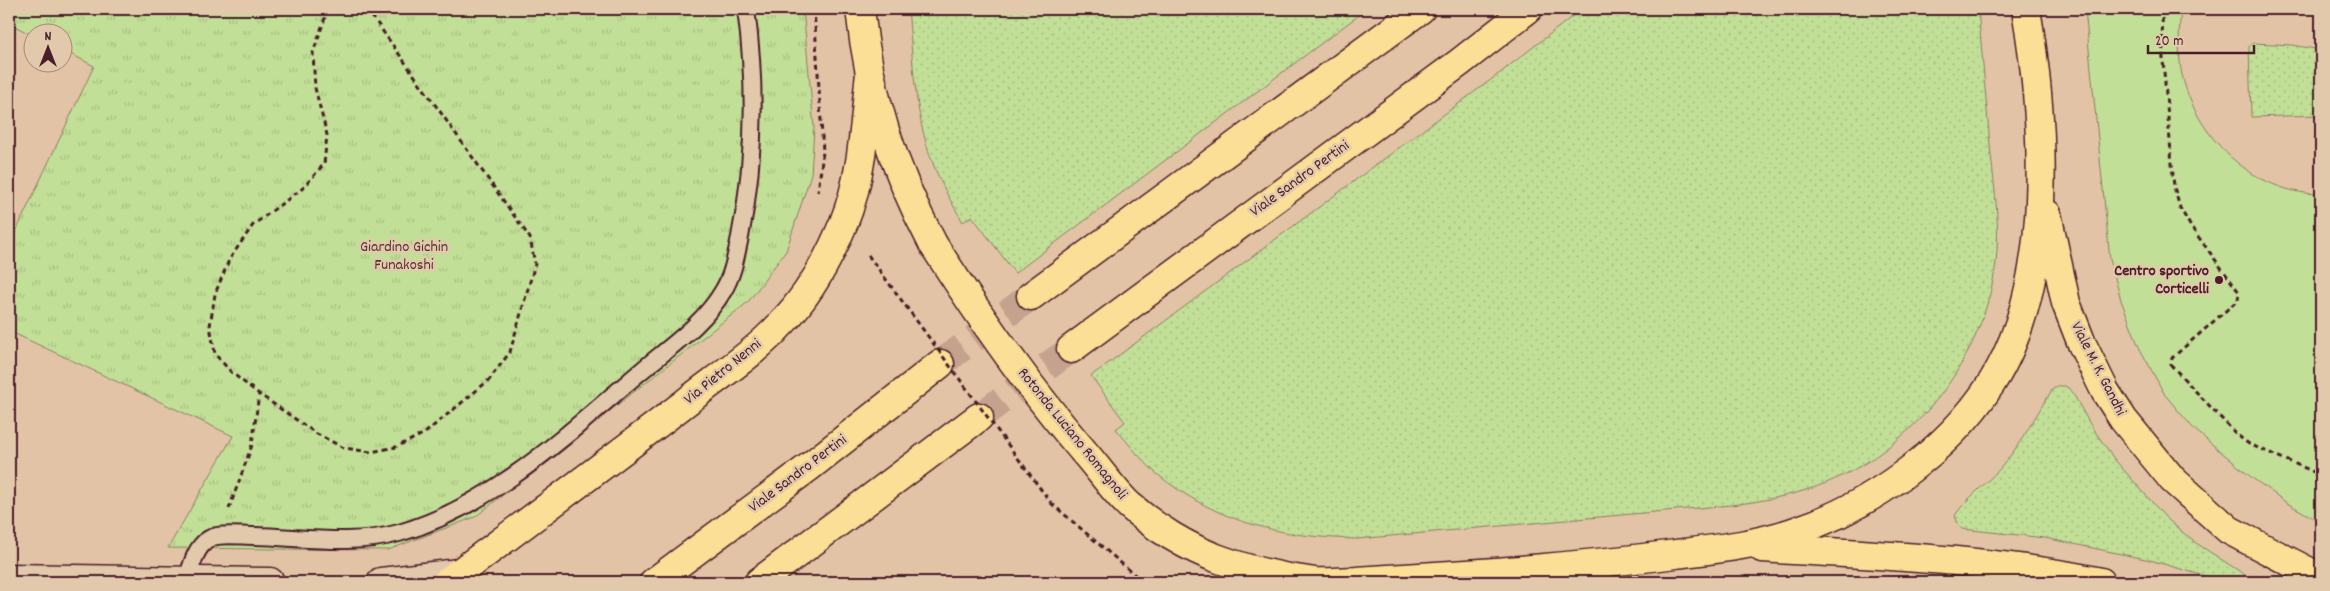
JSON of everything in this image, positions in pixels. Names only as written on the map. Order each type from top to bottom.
[{"type":"main road","name":"Rotonda Luciano Romagnoli","points":[[860,9],[870,74],[888,143],[902,180],[933,244],[1011,358],[1062,426],[1128,505],[1165,531],[1217,558],[1267,574],[1317,582],[1386,581],[1603,564],[1736,547],[1792,532],[1829,518],[1855,504],[1913,467],[1955,429],[1974,408],[1992,383],[2024,308],[2036,249],[2041,139],[2037,81],[2026,9]]},
{"type":"main road","points":[[1031,296],[1421,9]]},
{"type":"main road","name":"Viale Sandro Pertini","points":[[1070,349],[1459,63],[1528,9]]},
{"type":"main road","name":"Via Pietro Nenni","points":[[453,578],[618,456],[752,350],[780,325],[801,300],[818,276],[831,251],[854,195],[870,74]]},
{"type":"main road","name":"Viale M. K. Gandhi","points":[[2040,186],[2066,303],[2105,391],[2123,419],[2173,480],[2229,530],[2321,578]]},
{"type":"main road","name":"Viale Sandro Pertini","points":[[654,582],[809,467],[940,364]]},
{"type":"main road","points":[[759,582],[979,417]]},
{"type":"main road","points":[[1736,547],[1946,560],[2055,573],[2101,582]]},
{"type":"street","points":[[9,578],[270,582]]},
{"type":"street","points":[[381,582],[453,578]]},
{"type":"lane","points":[[187,580],[198,549],[216,536],[333,540],[366,538],[398,533],[446,516],[488,493],[565,435],[702,319],[724,291],[734,265],[748,198],[753,122],[746,9]]},
{"type":"path","points":[[328,9],[313,54],[316,88],[327,135],[324,164],[303,188],[253,225],[229,260],[215,294],[210,326],[216,354],[232,373],[317,434],[344,448],[371,452],[396,447],[425,433],[489,380],[510,352],[534,264],[530,238],[368,9]]},
{"type":"path","points":[[814,9],[824,152],[817,195]]},
{"type":"path","points":[[2162,9],[2163,60],[2174,187],[2180,208],[2191,227],[2239,292],[2238,300],[2172,358],[2171,366],[2237,435],[2249,444],[2321,475]]},
{"type":"path","points":[[868,255],[1052,503],[1135,575],[1136,582]]},
{"type":"path","points":[[216,536],[226,516],[252,445],[259,394]]},
{"type":"green space","name":"Giardino Gichin Funakoshi","points":[[9,9],[803,9],[814,128],[811,174],[786,251],[748,302],[475,517],[388,550],[168,548],[233,436],[9,331],[9,246],[94,66],[72,55],[72,22],[22,22],[22,30],[9,23]]},
{"type":"green space","points":[[908,9],[1367,9],[1015,273],[972,216],[963,222],[935,169],[921,124]]},
{"type":"green space","points":[[1582,9],[1978,9],[1996,209],[1996,262],[1989,298],[1977,332],[1961,364],[1941,395],[1917,422],[1889,446],[1859,467],[1826,483],[1779,497],[1731,505],[1357,539],[1302,535],[1251,524],[1227,516],[1203,505],[1180,491],[1151,469],[1116,429],[1125,422],[1091,376],[1500,73]]},
{"type":"green space","name":"Centro sportivo Corticelli","points":[[2085,9],[2181,9],[2179,55],[2181,70],[2188,94],[2199,117],[2213,138],[2230,157],[2250,172],[2272,184],[2296,191],[2321,194],[2321,522],[2287,503],[2251,477],[2194,429],[2165,395],[2139,347],[2121,300],[2110,259]]},
{"type":"green space","points":[[2253,43],[2292,45],[2321,50],[2321,115],[2251,117],[2249,46]]},
{"type":"green space","points":[[2058,386],[2065,386],[2071,390],[2091,426],[2115,460],[2166,518],[2193,541],[2256,582],[2225,582],[2150,560],[2045,538],[1963,529],[1959,526],[1955,516],[1959,510],[2003,465],[2023,438],[2052,390]]},
{"type":"tunnel","points":[[940,364],[1031,296]]},
{"type":"tunnel","points":[[979,417],[1071,349]]},
{"type":"place","name":"Centro sportivo Corticelli","points":[[2219,280]]}]
